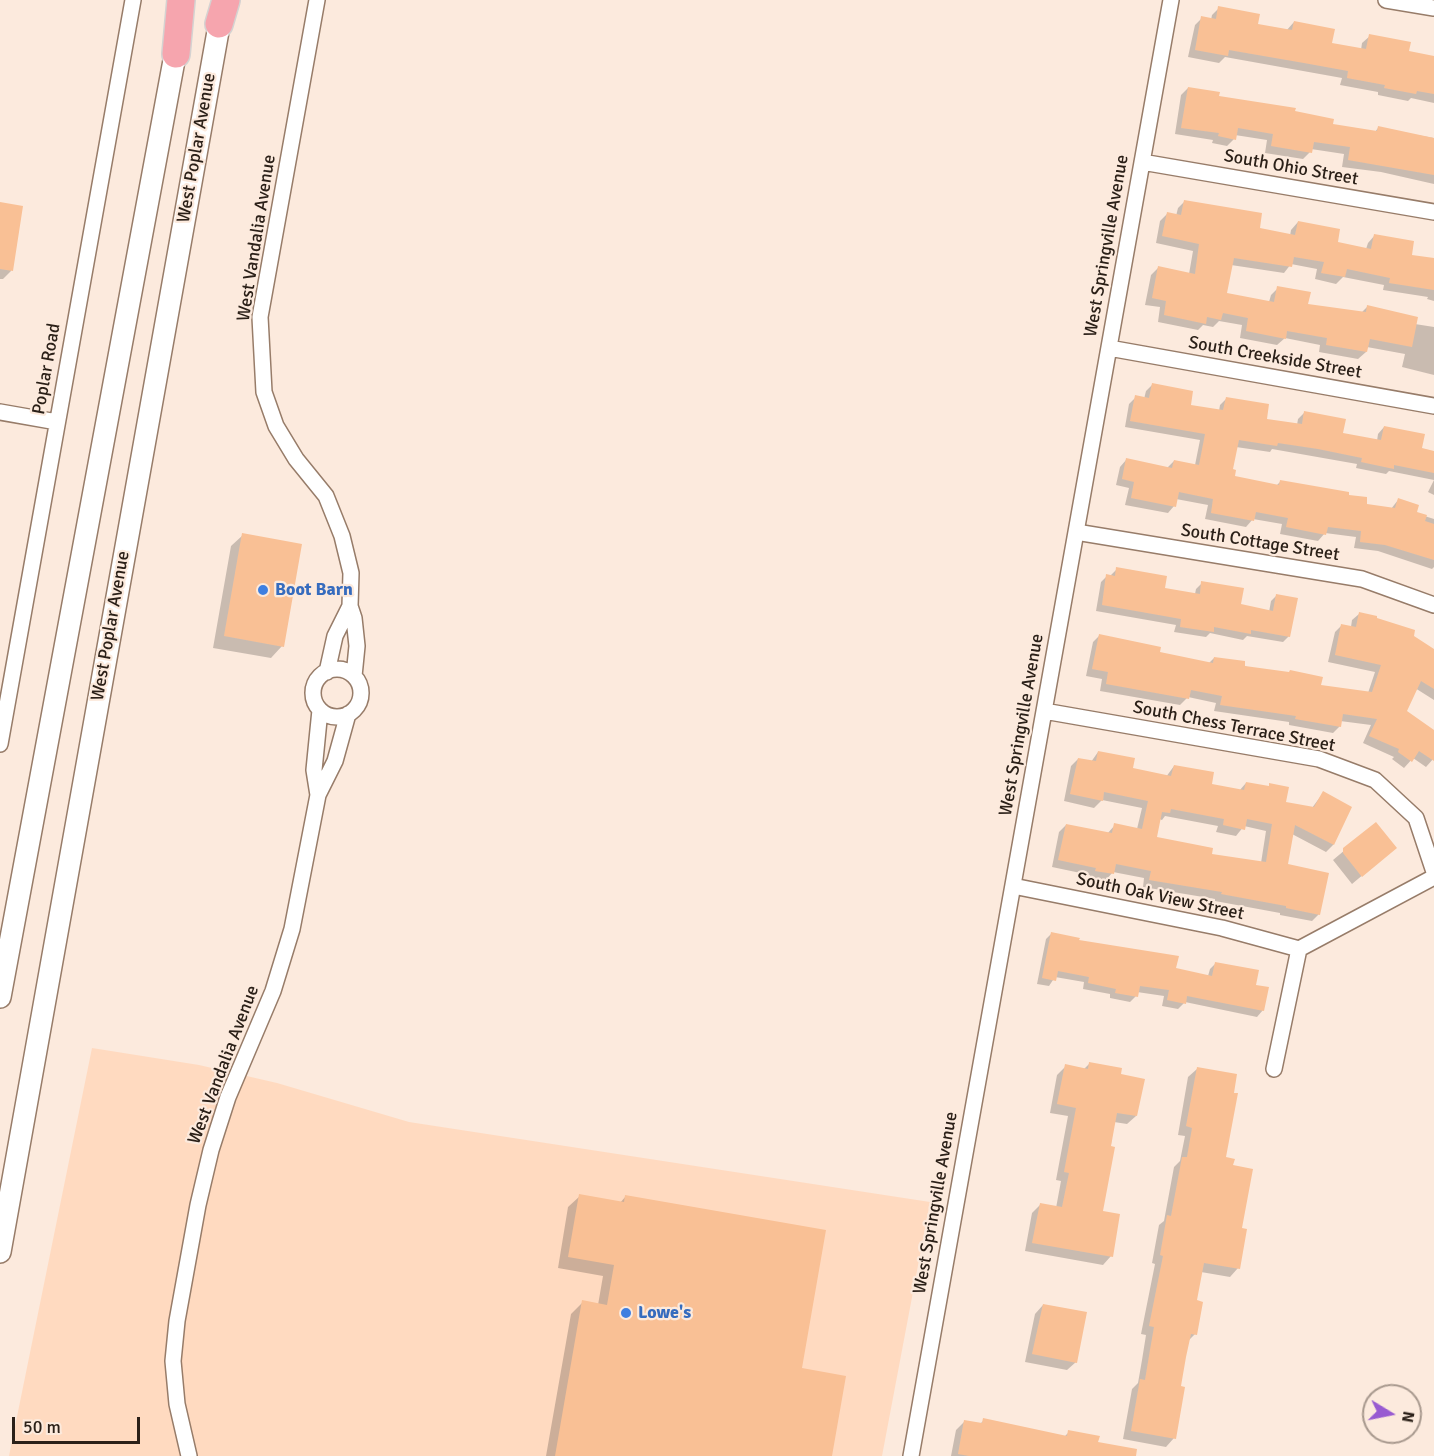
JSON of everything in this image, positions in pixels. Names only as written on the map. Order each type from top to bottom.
[{"type":"highway","points":[[176,54],[181,0]]},
{"type":"main road","name":"West Poplar Avenue","points":[[0,997],[186,0]]},
{"type":"main road","name":"West Poplar Avenue","points":[[0,1252],[223,8]]},
{"type":"street","name":"Poplar Road","points":[[0,744],[7,667],[57,422],[133,0]]},
{"type":"street","name":"West Vandalia Avenue","points":[[317,0],[260,317],[264,392],[276,426],[296,459],[326,496],[338,526],[351,573],[350,606],[354,618],[357,646],[354,676]]},
{"type":"street","name":"West Springville Avenue","points":[[911,1456],[1171,0]]},
{"type":"street","points":[[1386,0],[1434,8]]},
{"type":"street","name":"South Ohio Street","points":[[1142,162],[1434,212]]},
{"type":"street","name":"South Creekside Street","points":[[1108,348],[1434,406]]},
{"type":"street","points":[[0,412],[57,422]]},
{"type":"street","name":"South Cottage Street","points":[[1076,532],[1362,579],[1434,604]]},
{"type":"street","name":"West Vandalia Avenue","points":[[327,672],[335,636],[350,606]]},
{"type":"street","points":[[334,669],[342,669],[354,676],[358,681],[361,695],[359,703],[348,714],[333,717],[320,710],[313,696],[313,689],[320,675],[334,669]]},
{"type":"street","name":"West Vandalia Avenue","points":[[318,795],[314,770],[320,710]]},
{"type":"street","name":"South Chess Terrace Street","points":[[1044,711],[1319,759],[1375,780],[1416,818],[1434,872]]},
{"type":"street","name":"West Vandalia Avenue","points":[[189,1456],[177,1404],[173,1361],[177,1321],[198,1205],[211,1150],[228,1097],[273,992],[292,929],[318,795],[335,761],[348,714]]},
{"type":"street","points":[[1274,1069],[1299,949],[1434,877]]},
{"type":"street","name":"South Oak View Street","points":[[1013,886],[1222,928],[1299,949]]},
{"type":"shaded area","points":[[92,1048],[199,1065],[277,1083],[409,1122],[930,1202],[882,1456],[9,1456]]},
{"type":"building","points":[[1218,6],[1260,14],[1258,24],[1292,30],[1294,21],[1335,29],[1332,43],[1366,49],[1369,34],[1411,42],[1409,51],[1434,56],[1434,94],[1417,91],[1416,94],[1384,88],[1385,85],[1347,78],[1348,71],[1229,50],[1228,56],[1195,50],[1201,16],[1216,19]]},
{"type":"building","points":[[1188,87],[1220,92],[1219,96],[1296,108],[1295,111],[1334,119],[1333,124],[1377,131],[1378,126],[1434,138],[1434,175],[1348,160],[1350,147],[1314,142],[1312,153],[1271,146],[1273,134],[1238,128],[1236,140],[1218,136],[1219,133],[1181,128]]},
{"type":"building","points":[[1184,200],[1262,213],[1260,228],[1295,235],[1298,221],[1340,229],[1338,242],[1371,249],[1374,234],[1414,241],[1412,255],[1434,258],[1434,290],[1389,283],[1390,278],[1347,269],[1345,277],[1321,273],[1324,262],[1294,257],[1292,267],[1234,258],[1227,293],[1274,302],[1277,286],[1311,292],[1308,304],[1366,312],[1367,305],[1418,317],[1412,347],[1370,339],[1367,352],[1326,345],[1327,338],[1287,331],[1286,339],[1246,331],[1248,318],[1223,313],[1221,320],[1207,317],[1206,324],[1164,315],[1166,301],[1152,298],[1158,266],[1195,274],[1199,244],[1162,236],[1167,212],[1181,215]]},
{"type":"building","points":[[0,202],[23,206],[13,271],[0,269]]},
{"type":"building","points":[[1152,383],[1193,391],[1191,405],[1223,410],[1226,397],[1269,404],[1267,419],[1302,424],[1304,411],[1346,419],[1343,433],[1381,440],[1384,426],[1425,434],[1422,448],[1434,451],[1434,473],[1394,465],[1394,469],[1361,462],[1362,458],[1318,449],[1239,440],[1233,469],[1236,470],[1235,476],[1279,485],[1280,480],[1349,492],[1349,495],[1367,497],[1367,504],[1395,508],[1398,498],[1419,505],[1417,512],[1427,515],[1425,521],[1434,524],[1434,560],[1385,545],[1360,542],[1361,531],[1328,527],[1326,535],[1286,527],[1288,518],[1256,512],[1254,521],[1211,513],[1213,499],[1179,492],[1176,507],[1131,498],[1134,482],[1122,479],[1126,458],[1172,468],[1174,460],[1199,465],[1205,434],[1130,421],[1135,395],[1149,398]]},
{"type":"building","name":"Boot Barn","points":[[242,533],[302,544],[284,647],[224,636]]},
{"type":"building","points":[[1116,567],[1167,576],[1165,588],[1200,594],[1201,581],[1244,588],[1241,604],[1273,611],[1276,594],[1298,598],[1290,637],[1251,630],[1251,634],[1214,627],[1214,632],[1180,627],[1181,619],[1102,605],[1106,574],[1115,576]]},
{"type":"building","points":[[1359,612],[1415,630],[1414,636],[1434,649],[1434,689],[1421,681],[1407,711],[1434,730],[1434,761],[1419,751],[1412,762],[1398,752],[1399,749],[1369,736],[1377,719],[1343,714],[1341,727],[1295,719],[1296,716],[1220,705],[1222,696],[1191,690],[1189,699],[1106,684],[1108,672],[1092,669],[1099,634],[1161,647],[1160,652],[1213,663],[1214,657],[1245,661],[1245,666],[1289,672],[1290,670],[1323,677],[1321,685],[1372,692],[1381,665],[1335,655],[1341,624],[1356,627]]},
{"type":"building","points":[[1098,751],[1135,758],[1133,768],[1171,776],[1174,765],[1214,772],[1212,784],[1244,790],[1246,782],[1289,787],[1286,802],[1314,807],[1323,791],[1352,807],[1334,845],[1295,825],[1288,864],[1329,873],[1320,915],[1221,894],[1222,892],[1149,880],[1151,871],[1116,864],[1114,874],[1058,860],[1066,824],[1112,833],[1114,823],[1142,829],[1148,801],[1104,792],[1103,801],[1070,794],[1078,758],[1096,761]],"holes":[[[1171,809],[1224,819],[1223,825],[1245,830],[1247,819],[1272,824],[1266,862],[1212,854],[1213,848],[1157,837],[1162,812],[1170,813]]]},
{"type":"building","points":[[1376,822],[1397,848],[1362,877],[1343,853],[1343,848]]},
{"type":"building","points":[[1051,932],[1080,938],[1079,940],[1179,956],[1176,968],[1212,976],[1215,962],[1259,970],[1256,985],[1269,987],[1264,1011],[1187,996],[1186,1004],[1167,1000],[1169,990],[1140,986],[1138,997],[1115,993],[1116,989],[1088,983],[1089,977],[1058,971],[1056,981],[1042,978]]},
{"type":"building","points":[[1089,1062],[1122,1068],[1121,1074],[1145,1079],[1137,1116],[1117,1113],[1111,1146],[1115,1147],[1103,1211],[1120,1214],[1113,1257],[1032,1243],[1040,1203],[1062,1207],[1069,1173],[1064,1172],[1076,1108],[1057,1104],[1065,1064],[1088,1069]]},
{"type":"building","points":[[1197,1067],[1237,1074],[1234,1093],[1238,1093],[1226,1157],[1235,1159],[1233,1165],[1253,1169],[1242,1228],[1247,1229],[1240,1269],[1204,1263],[1197,1300],[1203,1302],[1197,1335],[1191,1334],[1186,1357],[1181,1386],[1185,1387],[1176,1439],[1131,1431],[1140,1379],[1145,1380],[1154,1327],[1149,1326],[1163,1256],[1160,1255],[1167,1215],[1171,1216],[1182,1157],[1187,1157],[1192,1128],[1186,1126]]},
{"type":"building","points":[[579,1194],[624,1202],[625,1195],[826,1230],[802,1368],[846,1376],[832,1456],[555,1456],[582,1300],[607,1305],[614,1265],[568,1257]]},
{"type":"building","points":[[1043,1304],[1087,1312],[1077,1363],[1032,1354]]},
{"type":"building","points":[[983,1418],[1067,1436],[1068,1430],[1100,1436],[1098,1442],[1137,1449],[1136,1456],[969,1456],[958,1454],[964,1420],[982,1423]]},
{"type":"place","name":"Boot Barn","points":[[263,590]]},
{"type":"place","name":"Lowe's","points":[[626,1313]]}]
